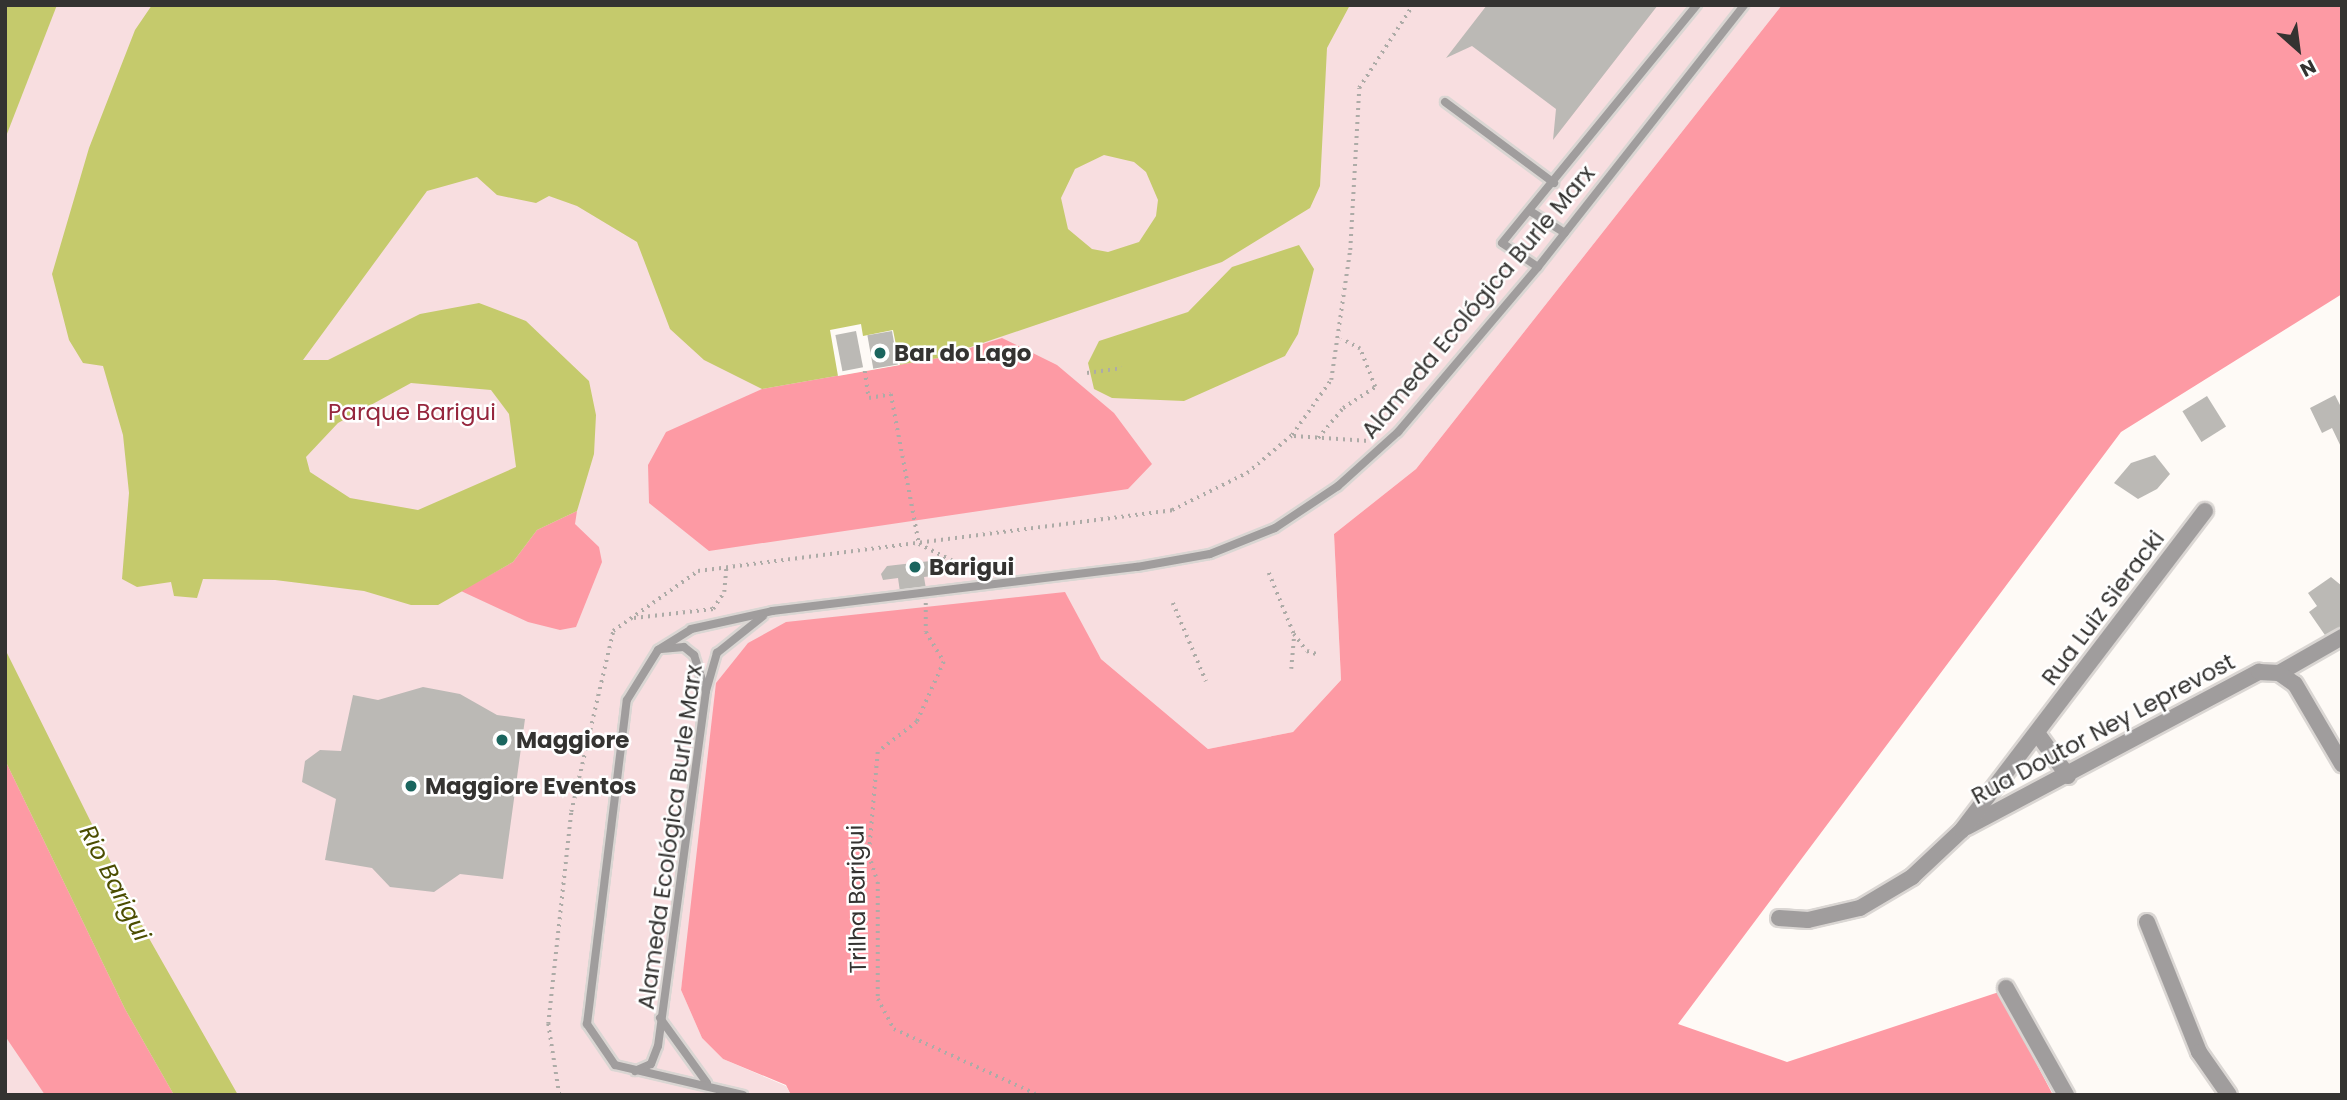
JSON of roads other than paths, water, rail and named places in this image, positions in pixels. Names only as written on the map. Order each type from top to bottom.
[{"type":"street","name":"Rua Luiz Sieracki","points":[[1779,918],[1808,920],[1860,908],[1912,877],[1962,830],[2205,511]]},
{"type":"street","points":[[2342,637],[2279,673],[2302,695],[2342,765]]},
{"type":"street","name":"Rua Doutor Ney Leprevost","points":[[1962,830],[2068,776],[2250,676],[2279,673]]},
{"type":"street","points":[[2037,733],[2068,776]]},
{"type":"street","points":[[2147,922],[2199,1052],[2229,1095]]},
{"type":"street","points":[[2006,988],[2066,1095]]},
{"type":"lane","points":[[1538,267],[1502,243],[1554,183],[1697,5]]},
{"type":"lane","name":"Alameda Ecológica Burle Marx","points":[[743,1095],[707,1083],[635,1072],[615,1065],[587,1024],[627,700],[658,650],[691,629],[772,611],[970,589],[1210,554],[1275,528],[1338,486],[1398,432],[1538,267],[1744,5]]},
{"type":"lane","points":[[1445,102],[1554,183]]},
{"type":"lane","points":[[1530,211],[1565,233]]},
{"type":"lane","name":"Alameda Ecológica Burle Marx","points":[[707,1083],[660,1018],[706,691],[717,653],[737,630],[772,611]]},
{"type":"lane","points":[[658,650],[684,647],[694,655],[706,691]]},
{"type":"lane","points":[[635,1072],[651,1063],[660,1018]]},
{"type":"water","points":[[5,5],[57,5],[5,139]]},
{"type":"water","points":[[152,5],[1350,5],[1327,48],[1320,186],[1310,208],[1222,262],[938,358],[762,389],[704,360],[670,329],[637,242],[577,206],[549,196],[536,203],[497,195],[477,177],[427,191],[303,360],[328,360],[420,314],[479,303],[526,321],[589,381],[596,415],[594,454],[577,511],[537,530],[513,562],[438,605],[411,605],[364,591],[275,580],[203,579],[197,598],[174,596],[171,582],[137,587],[122,579],[129,493],[123,435],[103,366],[83,363],[69,340],[52,274],[89,148],[135,30]],"holes":[[[1104,155],[1134,162],[1146,172],[1158,200],[1156,216],[1139,242],[1108,252],[1092,249],[1068,229],[1061,198],[1075,169]],[[411,383],[491,390],[509,414],[516,467],[418,510],[350,498],[310,472],[306,457],[338,423]]]},
{"type":"water","points":[[1299,245],[1314,269],[1298,334],[1285,356],[1184,401],[1112,398],[1094,389],[1088,363],[1099,341],[1188,312],[1232,267]]},
{"type":"water","name":"Rio Barigui","points":[[5,649],[146,933],[238,1095],[174,1095],[125,1009],[5,760]]},
{"type":"place","name":"Bar do Lago","points":[[880,353]]},
{"type":"place","name":"Barigui","points":[[915,567]]},
{"type":"place","name":"Maggiore","points":[[502,740]]},
{"type":"place","name":"Maggiore Eventos","points":[[411,786]]},
{"type":"park label","name":"Parque Barigui","points":[[412,412]]}]
